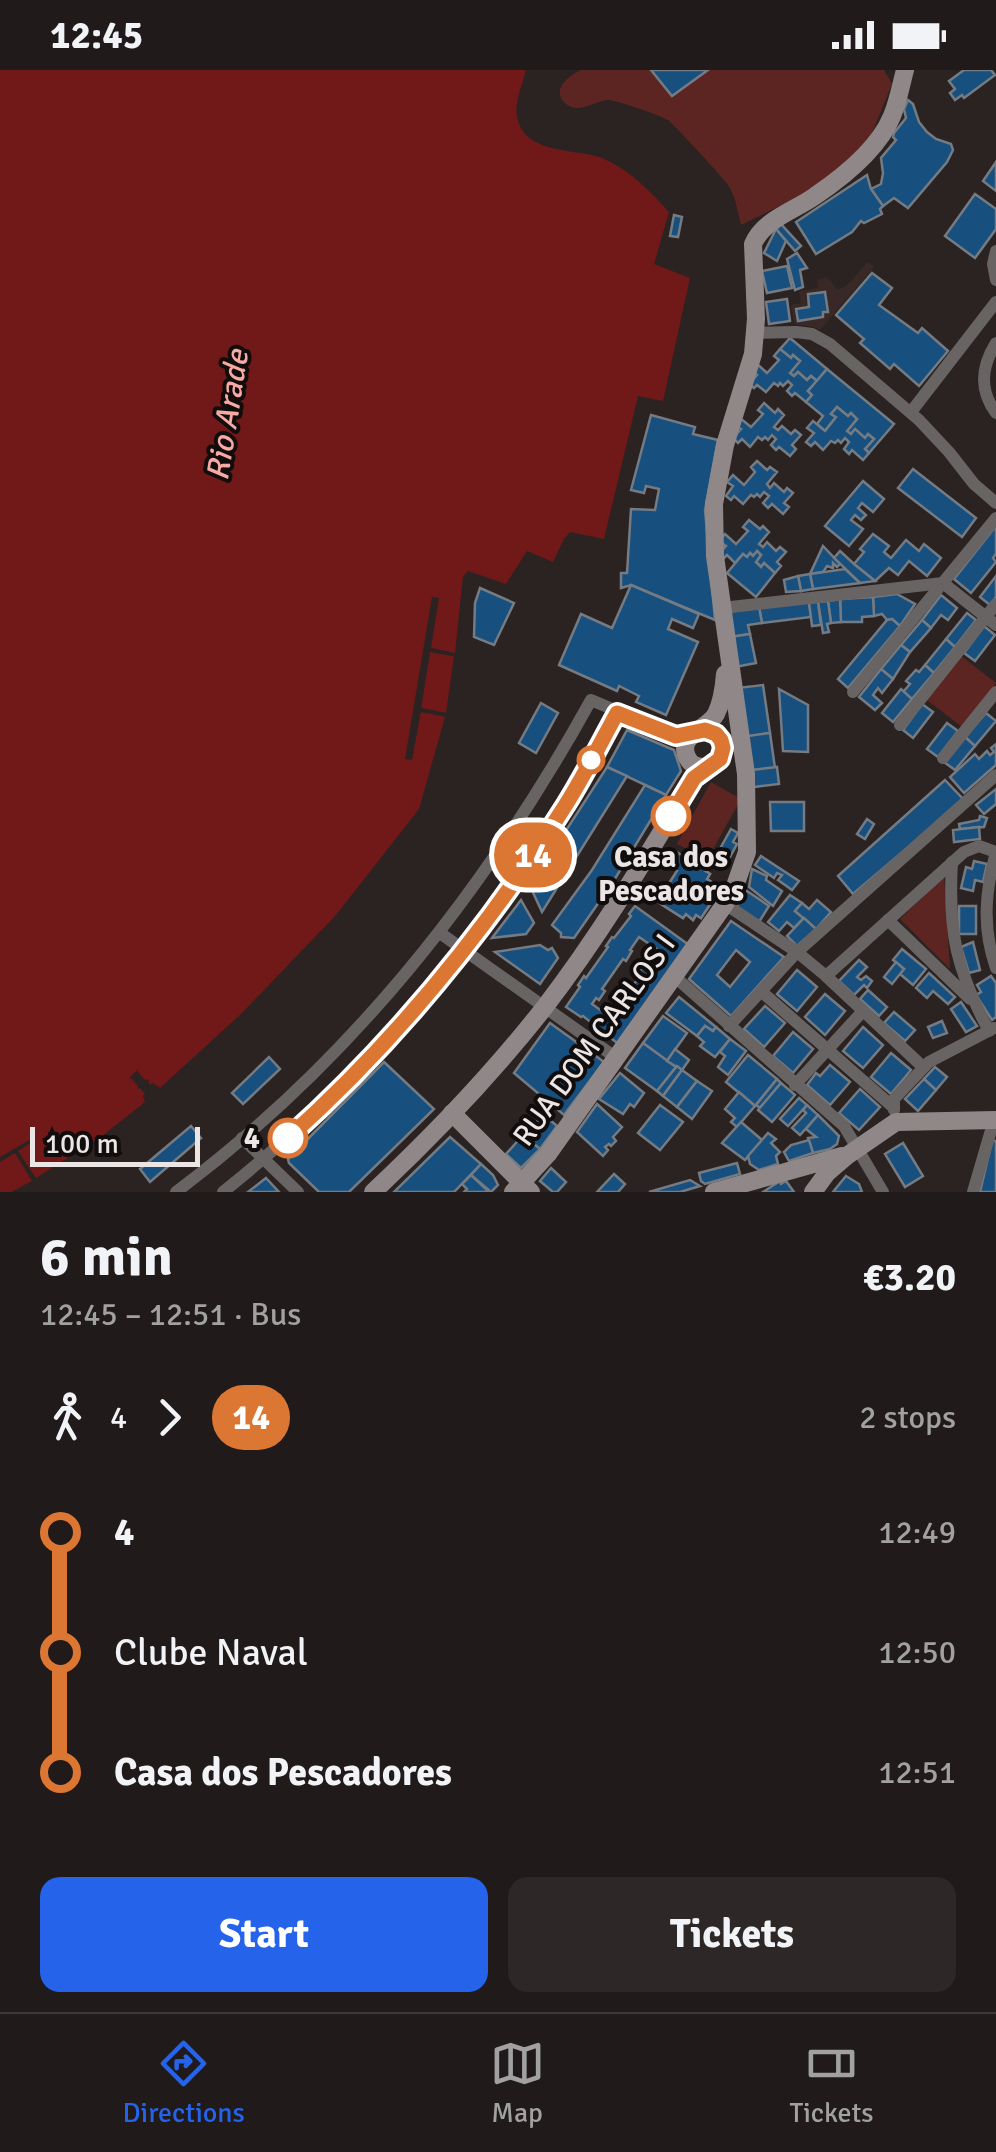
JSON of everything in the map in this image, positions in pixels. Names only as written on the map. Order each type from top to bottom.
[{"type":"street","name":"RUA DOM CARLOS I","points":[[520,1190],[590,1097],[736,886],[747,852],[746,774],[722,608],[714,504],[725,445],[753,354],[753,253],[757,234],[818,194],[873,145],[892,116],[905,70]]},
{"type":"street","points":[[996,251],[996,280]]},
{"type":"street","points":[[911,412],[996,302]]},
{"type":"street","points":[[756,333],[796,332],[820,338],[911,412],[974,484],[996,503]]},
{"type":"street","points":[[996,342],[983,372],[984,389],[996,413]]},
{"type":"street","points":[[853,692],[996,518]]},
{"type":"street","points":[[722,608],[944,583],[991,621]]},
{"type":"street","points":[[900,725],[991,621],[996,604]]},
{"type":"street","points":[[372,1192],[450,1116],[545,1006],[637,875],[694,778],[720,759],[709,737],[724,685],[727,644]]},
{"type":"street","points":[[707,767],[692,764],[686,754],[686,742],[709,737],[730,715],[731,678]]},
{"type":"street","points":[[942,758],[996,692]]},
{"type":"street","points":[[176,1192],[314,1074],[399,982],[440,933],[515,828],[591,700],[676,736],[709,737],[732,754],[746,774]]},
{"type":"street","points":[[223,1192],[264,1160],[346,1083],[403,1023],[464,949],[567,803],[617,713]]},
{"type":"street","points":[[730,1026],[797,952],[996,775]]},
{"type":"street","points":[[826,976],[952,862],[974,847],[984,846],[996,852],[988,882],[986,921],[996,968]]},
{"type":"street","points":[[952,862],[950,894],[955,949],[975,1004]]},
{"type":"street","points":[[725,904],[797,952],[923,1067]]},
{"type":"street","points":[[888,920],[975,1004],[993,1029],[923,1067],[894,1100],[895,1114]]},
{"type":"street","points":[[440,933],[615,1057]]},
{"type":"street","points":[[675,977],[844,1126],[852,1152],[884,1192]]},
{"type":"street","points":[[762,992],[829,1048],[895,1114],[995,1120],[974,1192]]},
{"type":"street","points":[[795,1084],[863,1011]]},
{"type":"street","points":[[787,1171],[801,1178],[810,1192],[895,1114]]},
{"type":"street","points":[[450,1116],[520,1190]]},
{"type":"street","points":[[242,1138],[298,1192]]},
{"type":"street","points":[[714,1192],[852,1152]]},
{"type":"shaded area","points":[[580,70],[884,70],[892,84],[868,143],[812,190],[741,225],[727,183],[668,120],[609,100],[581,108],[566,104],[560,89]]},
{"type":"shaded area","points":[[868,262],[874,267],[820,330],[794,324],[791,305],[801,303],[799,291],[818,288],[817,280],[827,277],[838,290]]},
{"type":"shaded area","points":[[961,656],[996,683],[962,727],[927,700]]},
{"type":"shaded area","points":[[711,782],[741,799],[707,860],[677,844]]},
{"type":"shaded area","points":[[944,876],[950,969],[900,919]]},
{"type":"water","name":"Rio Arade","points":[[0,70],[526,70],[517,105],[521,129],[539,144],[602,158],[638,181],[669,212],[654,264],[690,278],[663,401],[638,396],[604,539],[570,532],[553,562],[527,551],[506,584],[468,571],[463,576],[455,653],[431,648],[406,758],[412,759],[421,711],[445,717],[419,809],[336,915],[241,1014],[160,1088],[150,1085],[138,1069],[128,1079],[145,1094],[145,1102],[102,1136],[36,1178],[18,1151],[31,1139],[0,1157]]},
{"type":"water","points":[[430,651],[454,656],[446,713],[421,708]]},
{"type":"water","points":[[15,1153],[32,1181],[11,1192],[0,1192],[0,1162]]},
{"type":"pier","points":[[432,597],[439,598],[431,648],[458,657],[430,652],[421,708],[451,714],[450,717],[420,712],[412,760],[405,759]]},
{"type":"building","points":[[651,70],[708,70],[672,96]]},
{"type":"building","points":[[964,70],[991,70],[995,75],[964,98],[962,95],[955,100],[950,93],[955,89],[949,81]]},
{"type":"building","points":[[908,100],[927,132],[951,144],[953,150],[908,208],[894,198],[883,206],[871,189],[881,184],[881,158],[896,140],[894,133],[906,118]]},
{"type":"building","points":[[996,162],[996,191],[983,181]]},
{"type":"building","points":[[867,175],[883,206],[882,214],[861,221],[852,232],[816,254],[796,222]]},
{"type":"building","points":[[975,194],[996,209],[996,229],[975,258],[945,236]]},
{"type":"building","points":[[674,215],[682,217],[678,237],[670,236]]},
{"type":"building","points":[[781,224],[801,246],[795,251],[776,229]]},
{"type":"building","points":[[776,229],[786,241],[777,261],[764,253]]},
{"type":"building","points":[[797,253],[807,268],[800,270],[803,287],[795,290],[787,259]]},
{"type":"building","points":[[787,266],[792,288],[767,293],[762,271]]},
{"type":"building","points":[[872,273],[892,288],[879,305],[918,333],[922,328],[948,351],[919,386],[894,364],[890,369],[836,315]]},
{"type":"building","points":[[825,292],[828,312],[823,312],[823,317],[798,321],[796,309],[809,307],[808,294]]},
{"type":"building","points":[[787,299],[790,321],[769,324],[766,302]]},
{"type":"building","points":[[790,338],[827,369],[817,381],[811,376],[807,380],[798,372],[794,376],[790,373],[800,361],[780,349]]},
{"type":"building","points":[[780,349],[800,361],[790,373],[794,376],[798,372],[807,380],[811,376],[817,381],[808,391],[812,395],[806,402],[787,391],[792,385],[788,381],[783,386],[774,383],[766,392],[749,384],[757,375],[750,370],[756,363],[767,373],[779,360],[774,356]]},
{"type":"building","points":[[827,369],[894,424],[869,453],[865,449],[874,439],[868,434],[865,438],[855,429],[851,434],[847,431],[857,419],[851,413],[848,416],[837,407],[831,414],[836,417],[825,431],[817,424],[823,416],[806,402],[812,395],[808,391]]},
{"type":"building","points":[[764,403],[784,415],[774,427],[778,430],[782,426],[791,434],[795,430],[801,435],[792,445],[796,449],[790,456],[771,445],[776,439],[772,435],[768,440],[758,437],[750,447],[742,439],[738,443],[733,438],[741,429],[734,425],[740,418],[751,427],[763,414],[758,410]]},
{"type":"building","points":[[837,407],[857,419],[847,431],[851,434],[855,429],[865,438],[868,434],[874,439],[865,449],[869,453],[863,460],[852,450],[849,454],[844,449],[849,442],[845,438],[841,443],[831,441],[823,450],[815,442],[811,446],[806,442],[814,433],[807,428],[813,421],[825,431],[836,417],[831,414]]},
{"type":"building","points":[[651,415],[695,427],[693,434],[718,440],[705,510],[715,620],[631,585],[621,588],[621,573],[627,573],[631,509],[655,510],[659,489],[646,486],[644,493],[631,490]]},
{"type":"building","points":[[757,461],[767,470],[770,467],[777,472],[767,484],[770,488],[774,483],[784,492],[787,488],[793,493],[784,503],[789,507],[783,514],[772,504],[768,508],[763,503],[769,496],[764,492],[760,497],[751,495],[743,504],[734,496],[731,500],[726,496],[733,486],[727,482],[733,475],[744,485],[755,472],[751,467]]},
{"type":"building","points":[[913,469],[976,518],[962,537],[898,488]]},
{"type":"building","points":[[863,481],[884,499],[873,512],[862,503],[858,508],[866,515],[861,520],[855,515],[851,520],[863,529],[849,546],[825,526]]},
{"type":"building","points":[[749,520],[769,532],[759,544],[763,547],[767,542],[776,551],[780,547],[786,552],[777,562],[781,566],[775,573],[764,563],[761,567],[756,562],[761,555],[757,551],[753,556],[743,554],[735,563],[727,555],[723,559],[718,555],[726,546],[719,541],[725,534],[736,544],[748,531],[743,527]]},
{"type":"building","points":[[996,526],[996,562],[971,593],[954,579]]},
{"type":"building","points":[[873,534],[889,546],[884,552],[891,558],[906,540],[919,551],[924,544],[941,558],[927,576],[909,561],[898,575],[889,568],[875,581],[854,564]]},
{"type":"building","points":[[823,546],[840,564],[837,567],[833,563],[833,568],[827,566],[823,572],[810,574]]},
{"type":"building","points":[[757,551],[761,555],[756,562],[761,567],[764,563],[775,573],[756,597],[727,573],[743,554],[753,556]]},
{"type":"building","points":[[840,551],[875,581],[860,583],[834,558]]},
{"type":"building","points":[[845,569],[860,583],[813,589],[810,574]]},
{"type":"building","points":[[810,574],[813,589],[801,591],[798,576]]},
{"type":"building","points":[[798,576],[801,591],[786,592],[784,580]]},
{"type":"building","points":[[996,576],[996,597],[990,605],[980,597]]},
{"type":"building","points":[[631,585],[699,614],[693,628],[672,619],[668,629],[698,642],[666,715],[636,702],[639,696],[619,686],[617,691],[559,665],[581,614],[612,628]]},
{"type":"building","points":[[480,588],[514,603],[494,645],[474,637],[475,603]]},
{"type":"building","points":[[897,594],[915,604],[900,626],[882,614],[874,616],[873,597]]},
{"type":"building","points":[[941,595],[957,608],[948,620],[941,615],[931,628],[922,620]]},
{"type":"building","points":[[873,597],[874,616],[862,617],[862,622],[841,622],[840,599]]},
{"type":"building","points":[[840,599],[841,622],[831,623],[828,601]]},
{"type":"building","points":[[828,601],[831,623],[827,624],[829,632],[823,633],[818,602]]},
{"type":"building","points":[[809,602],[811,617],[762,623],[759,607]]},
{"type":"building","points":[[809,602],[818,602],[821,625],[812,626]]},
{"type":"building","points":[[759,607],[762,623],[748,625],[750,634],[730,637],[730,612]]},
{"type":"building","points":[[967,613],[976,620],[955,647],[946,639]]},
{"type":"building","points":[[892,619],[900,626],[848,688],[838,679],[887,620]]},
{"type":"building","points":[[922,620],[931,628],[910,652],[901,645]]},
{"type":"building","points":[[984,626],[995,635],[975,661],[964,653]]},
{"type":"building","points":[[750,634],[756,663],[735,667],[730,637]]},
{"type":"building","points":[[946,639],[955,647],[934,673],[925,665]]},
{"type":"building","points":[[901,645],[910,652],[893,679],[881,669]]},
{"type":"building","points":[[925,665],[934,673],[912,699],[903,692],[910,684],[906,681]]},
{"type":"building","points":[[881,669],[893,679],[882,693],[878,688],[873,695],[882,703],[875,710],[859,697]]},
{"type":"building","points":[[763,685],[770,733],[744,737],[737,688]]},
{"type":"building","points":[[779,689],[808,705],[808,752],[783,751]]},
{"type":"building","points":[[901,689],[912,699],[893,722],[882,713]]},
{"type":"building","points":[[541,703],[558,713],[536,753],[519,743]]},
{"type":"building","points":[[922,704],[933,712],[913,738],[903,730]]},
{"type":"building","points":[[986,713],[996,721],[975,746],[965,737]]},
{"type":"building","points":[[947,723],[958,731],[938,757],[927,749]]},
{"type":"building","points":[[627,730],[674,750],[681,771],[666,795],[607,767]]},
{"type":"building","points":[[770,733],[775,768],[752,770],[748,736]]},
{"type":"building","points":[[965,737],[975,746],[955,770],[944,762]]},
{"type":"building","points":[[996,744],[996,765],[964,793],[950,777],[975,754],[979,759],[987,751],[990,755]]},
{"type":"building","points":[[607,767],[627,776],[542,912],[530,886]]},
{"type":"building","points":[[777,767],[779,784],[754,787],[752,770]]},
{"type":"building","points":[[945,780],[964,800],[853,894],[838,876]]},
{"type":"building","points":[[645,785],[666,795],[574,938],[561,937],[552,925]]},
{"type":"building","points":[[996,789],[996,804],[984,814],[976,805]]},
{"type":"building","points":[[770,802],[804,802],[804,831],[771,831]]},
{"type":"building","points":[[980,816],[987,818],[984,827],[960,829],[959,824],[979,820]]},
{"type":"building","points":[[867,819],[874,824],[865,839],[857,834]]},
{"type":"building","points":[[979,827],[980,839],[954,842],[953,830]]},
{"type":"building","points":[[731,829],[738,833],[730,857],[721,847]]},
{"type":"building","points":[[678,853],[710,874],[707,879],[721,888],[701,918],[696,915],[693,920],[686,914],[683,918],[653,899],[656,895],[650,892],[655,883],[665,890],[677,871],[669,866]],"holes":[[[691,880],[697,885],[686,902],[676,896],[682,885],[686,887]]]},
{"type":"building","points":[[678,853],[710,874],[707,879],[721,888],[701,918],[696,915],[693,920],[686,914],[683,918],[653,899],[656,895],[650,892],[655,883],[665,890],[677,871],[669,866]]},
{"type":"building","points":[[761,856],[799,881],[792,890],[778,880],[782,875],[777,873],[774,878],[755,865]]},
{"type":"building","points":[[974,861],[987,864],[983,882],[975,880],[973,891],[961,888],[966,867],[972,869]]},
{"type":"building","points":[[752,869],[767,876],[766,880],[782,891],[773,906],[749,887]]},
{"type":"building","points":[[747,891],[769,906],[759,922],[736,907]]},
{"type":"building","points":[[790,895],[802,903],[795,911],[804,918],[794,928],[787,922],[779,931],[768,922]]},
{"type":"building","points":[[521,900],[534,923],[526,934],[492,938]]},
{"type":"building","points":[[817,900],[831,912],[816,929],[795,911],[802,903],[809,909]]},
{"type":"building","points":[[635,906],[689,945],[617,1043],[566,1007]],"holes":[[[639,937],[658,950],[610,1017],[592,1004],[596,998],[599,1000],[605,991],[602,989],[623,959],[626,961]]]},
{"type":"building","points":[[959,906],[976,906],[976,934],[959,934]]},
{"type":"building","points":[[804,918],[816,929],[798,947],[787,936]]},
{"type":"building","points":[[731,921],[784,957],[731,1016],[689,979]],"holes":[[[736,950],[750,962],[730,987],[717,975]]]},
{"type":"building","points":[[973,942],[980,970],[969,973],[961,947]]},
{"type":"building","points":[[540,945],[552,948],[558,958],[540,984],[495,952]]},
{"type":"building","points":[[902,949],[926,969],[913,985],[900,974],[904,969],[893,960]]},
{"type":"building","points":[[859,960],[867,967],[857,977],[861,980],[866,976],[872,981],[854,995],[839,981]]},
{"type":"building","points":[[896,962],[904,969],[892,984],[884,977]]},
{"type":"building","points":[[797,970],[817,987],[797,1011],[777,994]]},
{"type":"building","points":[[929,973],[955,997],[948,1004],[933,991],[927,998],[916,988]]},
{"type":"building","points":[[991,976],[996,983],[996,1017],[992,1020],[976,995],[981,992],[977,985]]},
{"type":"building","points":[[868,990],[887,1007],[879,1016],[860,999]]},
{"type":"building","points":[[825,994],[845,1011],[825,1035],[805,1017]]},
{"type":"building","points":[[679,997],[716,1027],[713,1031],[705,1026],[697,1036],[666,1013]]},
{"type":"building","points":[[961,1002],[977,1026],[966,1032],[951,1009]]},
{"type":"building","points":[[765,1006],[785,1023],[764,1047],[744,1029]]},
{"type":"building","points":[[894,1012],[915,1030],[905,1041],[884,1023]]},
{"type":"building","points":[[663,1016],[687,1033],[667,1061],[643,1043]]},
{"type":"building","points":[[942,1021],[947,1033],[933,1038],[928,1027]]},
{"type":"building","points":[[550,1023],[604,1062],[564,1115],[514,1073]]},
{"type":"building","points":[[705,1026],[713,1031],[716,1027],[730,1039],[715,1057],[700,1046],[704,1042],[697,1036]]},
{"type":"building","points":[[863,1027],[883,1045],[863,1068],[843,1051]]},
{"type":"building","points":[[793,1032],[813,1049],[793,1073],[773,1056]]},
{"type":"building","points":[[730,1039],[746,1051],[728,1075],[718,1067],[725,1056],[720,1052]]},
{"type":"building","points":[[643,1043],[676,1067],[657,1091],[625,1068]]},
{"type":"building","points":[[675,1049],[689,1060],[682,1070],[667,1061]]},
{"type":"building","points":[[891,1053],[911,1070],[891,1094],[871,1077]]},
{"type":"building","points":[[748,1055],[777,1079],[755,1106],[726,1082]]},
{"type":"building","points":[[269,1057],[280,1069],[243,1104],[232,1093]]},
{"type":"building","points":[[384,1062],[434,1109],[349,1192],[319,1192],[288,1159]]},
{"type":"building","points":[[830,1065],[850,1082],[830,1105],[807,1085],[816,1073],[820,1076]]},
{"type":"building","points":[[677,1066],[682,1070],[663,1096],[657,1091]]},
{"type":"building","points":[[935,1067],[947,1077],[936,1090],[924,1079]]},
{"type":"building","points":[[682,1070],[697,1081],[677,1107],[663,1096]]},
{"type":"building","points":[[620,1073],[644,1093],[623,1114],[599,1099]]},
{"type":"building","points":[[777,1079],[781,1083],[760,1108],[756,1105]]},
{"type":"building","points":[[924,1079],[936,1090],[918,1111],[905,1099]]},
{"type":"building","points":[[697,1081],[712,1091],[692,1119],[677,1107]]},
{"type":"building","points":[[781,1083],[795,1095],[772,1122],[758,1110]]},
{"type":"building","points":[[860,1089],[880,1107],[859,1130],[839,1113]]},
{"type":"building","points":[[739,1092],[755,1106],[737,1127],[731,1122],[735,1118],[725,1109]]},
{"type":"building","points":[[799,1098],[807,1105],[788,1126],[780,1119]]},
{"type":"building","points":[[597,1104],[622,1127],[613,1137],[616,1141],[605,1147],[608,1150],[603,1156],[577,1132]]},
{"type":"building","points":[[660,1105],[683,1122],[660,1150],[638,1133]]},
{"type":"building","points":[[807,1105],[818,1115],[800,1135],[792,1128],[806,1113],[803,1110]]},
{"type":"building","points":[[543,1114],[557,1126],[540,1149],[525,1137]]},
{"type":"building","points":[[818,1115],[839,1136],[830,1149],[813,1153],[808,1138],[816,1137],[806,1129]]},
{"type":"building","points":[[741,1122],[762,1140],[745,1160],[722,1143]]},
{"type":"building","points":[[191,1126],[201,1138],[150,1182],[140,1169]]},
{"type":"building","points":[[768,1133],[776,1139],[771,1143],[780,1152],[776,1156],[778,1164],[759,1170],[750,1164],[748,1156]]},
{"type":"building","points":[[523,1135],[540,1149],[521,1168],[506,1154]]},
{"type":"building","points":[[450,1137],[481,1164],[454,1192],[394,1192]]},
{"type":"building","points":[[809,1140],[813,1153],[789,1161],[784,1152],[791,1145]]},
{"type":"building","points":[[992,1141],[996,1141],[996,1192],[980,1192]]},
{"type":"building","points":[[903,1143],[923,1176],[905,1187],[885,1154]]},
{"type":"building","points":[[737,1163],[740,1174],[705,1184],[701,1181],[699,1173]]},
{"type":"building","points":[[481,1164],[498,1185],[491,1192],[471,1175]]},
{"type":"building","points":[[551,1168],[566,1182],[557,1192],[540,1181]]},
{"type":"building","points":[[614,1174],[625,1184],[618,1192],[597,1192]]},
{"type":"building","points":[[471,1175],[489,1192],[464,1192],[467,1189],[462,1184]]},
{"type":"building","points":[[846,1176],[859,1184],[862,1192],[833,1192]]},
{"type":"building","points":[[266,1178],[279,1192],[248,1192]]},
{"type":"building","points":[[690,1180],[700,1186],[680,1192],[649,1192]]},
{"type":"building","points":[[786,1181],[794,1192],[763,1192]]},
{"type":"bus line","name":"14","points":[[288,1138],[403,1023],[464,949],[567,803],[617,713],[676,736],[705,730],[721,740],[722,756],[698,773],[671,816]]},
{"type":"place","name":"Casa dos Pescadores","points":[[671,816]]},
{"type":"place","name":"4","points":[[288,1138]]}]
